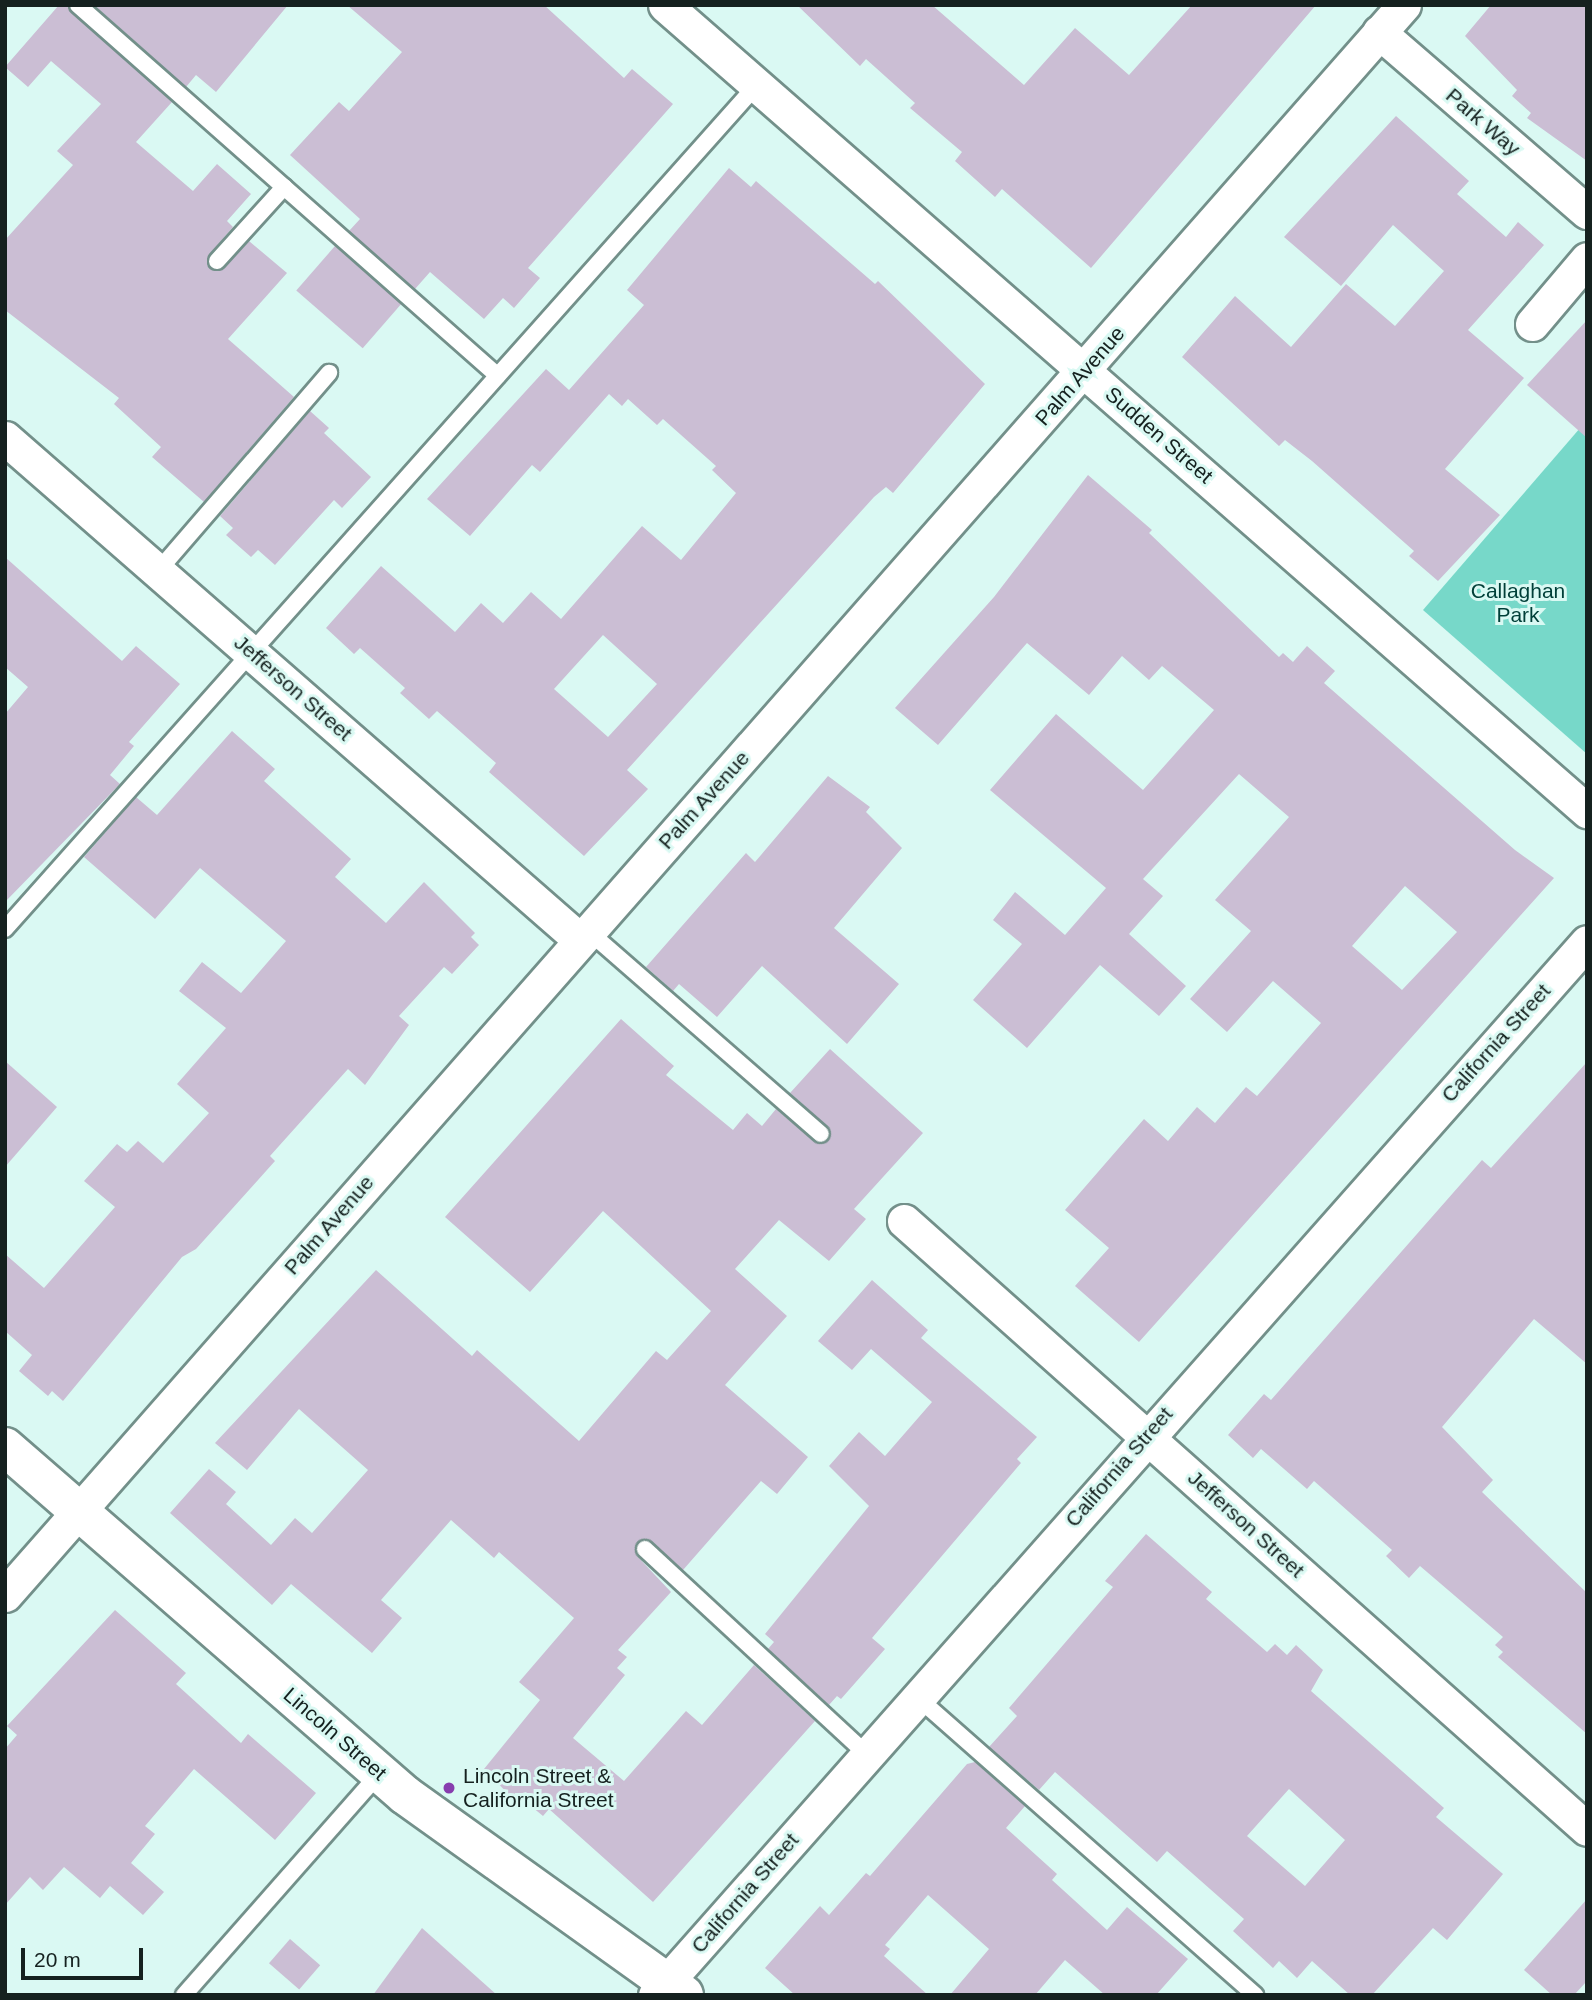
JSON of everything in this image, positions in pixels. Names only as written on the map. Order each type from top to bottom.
[{"type":"street","name":"Sudden Street","points":[[665,5],[755,87],[1086,370],[1587,811]]},
{"type":"street","name":"Palm Avenue","points":[[5,1595],[583,935],[1086,370],[1404,5]]},
{"type":"street","name":"Park Way","points":[[1380,32],[1587,212]]},
{"type":"street","points":[[1531,324],[1587,259]]},
{"type":"street","name":"Jefferson Street","points":[[5,438],[583,935]]},
{"type":"street","name":"California Street","points":[[669,1991],[866,1754],[1146,1435],[1587,942]]},
{"type":"street","name":"Jefferson Street","points":[[904,1221],[1587,1829]]},
{"type":"street","name":"Lincoln Street","points":[[5,1447],[380,1773],[669,1991]]},
{"type":"lane","points":[[78,5],[498,376]]},
{"type":"lane","points":[[5,929],[755,87]]},
{"type":"lane","points":[[216,261],[284,187]]},
{"type":"lane","points":[[158,571],[329,373]]},
{"type":"lane","points":[[583,935],[821,1134]]},
{"type":"lane","points":[[645,1549],[866,1754]]},
{"type":"lane","points":[[917,1697],[1255,1995]]},
{"type":"lane","points":[[184,1995],[380,1773]]},
{"type":"green space","name":"Callaghan Park","points":[[1587,420],[1587,754],[1423,610]]},
{"type":"building","points":[[59,5],[68,5],[172,102],[136,142],[193,191],[217,164],[251,194],[227,221],[233,227],[209,255],[210,268],[224,268],[249,241],[287,273],[228,339],[294,397],[204,502],[152,457],[161,447],[114,404],[119,398],[5,310],[5,240],[73,165],[57,151],[101,104],[51,61],[28,87],[5,67]]},
{"type":"building","points":[[94,5],[288,5],[216,92],[196,75],[186,87]]},
{"type":"building","points":[[347,5],[544,5],[624,78],[632,69],[673,104],[528,268],[540,278],[514,308],[503,298],[484,319],[430,272],[415,289],[349,231],[360,219],[290,155],[339,102],[349,111],[402,52]]},
{"type":"building","points":[[797,5],[932,5],[1024,85],[1075,28],[1129,75],[1192,5],[1316,5],[1091,268],[1002,189],[995,197],[955,161],[962,152],[910,108],[915,103],[866,59],[860,66]]},
{"type":"building","points":[[1491,5],[1587,5],[1587,161],[1527,118],[1531,113],[1512,96],[1517,90],[1465,36]]},
{"type":"building","points":[[1396,116],[1469,181],[1457,194],[1506,237],[1518,222],[1544,245],[1468,330],[1524,378],[1445,469],[1500,515],[1438,581],[1409,556],[1414,551],[1312,461],[1285,440],[1279,446],[1182,357],[1235,296],[1291,347],[1346,284],[1395,326],[1444,271],[1393,225],[1341,286],[1284,237]]},
{"type":"building","points":[[729,168],[751,187],[756,181],[875,284],[878,281],[985,384],[893,493],[886,487],[874,497],[627,770],[648,789],[584,856],[489,772],[496,763],[437,711],[429,719],[400,693],[405,688],[360,648],[354,654],[326,628],[381,566],[455,632],[481,603],[503,623],[531,592],[561,619],[642,526],[681,560],[736,493],[712,470],[716,466],[663,419],[657,425],[628,399],[622,406],[609,394],[540,472],[532,465],[470,536],[427,499],[546,369],[569,390],[644,305],[627,290]],"holes":[[[603,635],[657,684],[608,737],[554,689]]]},
{"type":"building","points":[[335,246],[401,304],[363,348],[296,291]]},
{"type":"building","points":[[1587,320],[1587,438],[1527,385]]},
{"type":"building","points":[[310,411],[329,428],[324,433],[371,477],[342,508],[334,500],[275,565],[258,550],[251,557],[226,535],[233,528],[220,516]]},
{"type":"building","points":[[1088,475],[1152,530],[1149,533],[1279,657],[1283,653],[1293,662],[1307,646],[1335,671],[1324,683],[1515,850],[1554,878],[1139,1342],[1075,1286],[1109,1248],[1065,1210],[1144,1119],[1168,1141],[1197,1107],[1215,1123],[1246,1087],[1257,1096],[1321,1023],[1273,981],[1227,1032],[1190,999],[1251,931],[1215,900],[1289,817],[1239,774],[1143,879],[1163,896],[1129,934],[1186,986],[1159,1016],[1100,965],[1027,1048],[973,1000],[1022,944],[993,920],[1015,892],[1065,935],[1106,888],[990,790],[1056,714],[1143,790],[1214,710],[1162,666],[1149,680],[1122,656],[1089,695],[1027,643],[938,745],[895,708],[994,597]],"holes":[[[1405,886],[1457,932],[1402,990],[1352,946]]]},
{"type":"building","points":[[5,557],[122,661],[136,646],[180,684],[129,742],[134,746],[110,775],[120,784],[5,902],[5,714],[28,687],[5,667]]},
{"type":"building","points":[[232,731],[275,769],[264,781],[351,859],[335,877],[386,923],[424,882],[475,933],[471,937],[479,945],[452,974],[444,967],[399,1016],[409,1025],[365,1085],[348,1069],[270,1156],[275,1161],[196,1249],[182,1257],[63,1401],[52,1391],[48,1396],[19,1371],[32,1355],[5,1331],[5,1254],[44,1288],[115,1207],[84,1181],[117,1144],[127,1152],[138,1141],[163,1163],[209,1113],[177,1084],[226,1028],[179,991],[202,962],[241,993],[286,941],[200,868],[155,919],[84,857],[136,797],[157,815]]},
{"type":"building","points":[[828,776],[870,807],[866,812],[902,848],[834,928],[899,984],[847,1044],[762,966],[717,1017],[679,984],[673,991],[646,967],[746,853],[755,862]]},
{"type":"building","points":[[621,1019],[674,1066],[666,1075],[733,1130],[747,1113],[762,1126],[776,1109],[815,1142],[828,1141],[828,1127],[790,1093],[830,1049],[923,1133],[854,1209],[866,1219],[829,1261],[779,1220],[735,1269],[787,1316],[725,1385],[808,1457],[777,1494],[761,1481],[683,1570],[648,1539],[635,1546],[637,1556],[671,1592],[618,1650],[627,1657],[617,1668],[625,1675],[573,1738],[624,1781],[686,1711],[702,1725],[754,1665],[815,1721],[653,1902],[549,1809],[543,1816],[526,1802],[522,1808],[484,1769],[540,1700],[519,1682],[574,1618],[499,1552],[494,1558],[451,1520],[381,1600],[402,1618],[372,1653],[291,1584],[272,1605],[170,1513],[209,1469],[236,1492],[226,1504],[271,1545],[295,1518],[312,1533],[368,1470],[299,1409],[247,1470],[215,1443],[376,1270],[472,1356],[477,1350],[579,1441],[656,1351],[667,1360],[711,1311],[603,1211],[530,1292],[445,1217]]},
{"type":"building","points":[[5,1061],[57,1107],[5,1167]]},
{"type":"building","points":[[1587,1062],[1587,1364],[1534,1319],[1442,1427],[1493,1480],[1482,1492],[1587,1593],[1587,1734],[1498,1657],[1503,1652],[1495,1645],[1503,1637],[1420,1566],[1409,1578],[1386,1556],[1392,1550],[1314,1481],[1307,1489],[1261,1449],[1253,1458],[1228,1435],[1264,1394],[1271,1400],[1482,1160],[1491,1168]]},
{"type":"building","points":[[872,1280],[928,1330],[921,1338],[1037,1437],[1017,1459],[1021,1463],[872,1638],[885,1649],[841,1699],[837,1696],[829,1705],[768,1649],[774,1642],[765,1634],[869,1506],[829,1466],[859,1432],[885,1456],[932,1402],[871,1349],[852,1370],[818,1341]]},
{"type":"building","points":[[1146,1534],[1212,1592],[1206,1599],[1267,1652],[1275,1644],[1287,1655],[1296,1645],[1323,1670],[1311,1691],[1444,1808],[1436,1817],[1503,1874],[1447,1940],[1433,1928],[1372,1995],[1350,1995],[1312,1961],[1297,1978],[1279,1961],[1273,1968],[1233,1931],[1244,1919],[1167,1851],[1157,1862],[1055,1772],[1039,1790],[989,1747],[1017,1716],[1009,1708],[1113,1587],[1105,1581]],"holes":[[[1289,1789],[1345,1840],[1305,1886],[1247,1836]]]},
{"type":"building","points":[[115,1610],[186,1673],[176,1684],[241,1743],[248,1734],[316,1793],[275,1840],[194,1769],[145,1826],[155,1834],[131,1863],[164,1892],[143,1915],[110,1886],[100,1898],[64,1867],[43,1890],[30,1877],[5,1905],[5,1749],[17,1735],[7,1726]]},
{"type":"building","points":[[975,1762],[1025,1806],[1006,1828],[1057,1874],[1052,1880],[1107,1930],[1127,1907],[1188,1959],[1156,1995],[1105,1995],[1065,1960],[1035,1995],[950,1995],[989,1949],[928,1895],[885,1945],[890,1949],[884,1956],[928,1995],[795,1995],[765,1968],[820,1906],[829,1915],[866,1873],[870,1876],[967,1764]]},
{"type":"building","points":[[1587,1899],[1587,1981],[1574,1995],[1552,1995],[1524,1970]]},
{"type":"building","points":[[422,1928],[497,1995],[373,1995]]},
{"type":"building","points":[[290,1939],[320,1965],[299,1989],[269,1963]]},
{"type":"place","name":"Lincoln Street & California Street","points":[[449,1788]]}]
